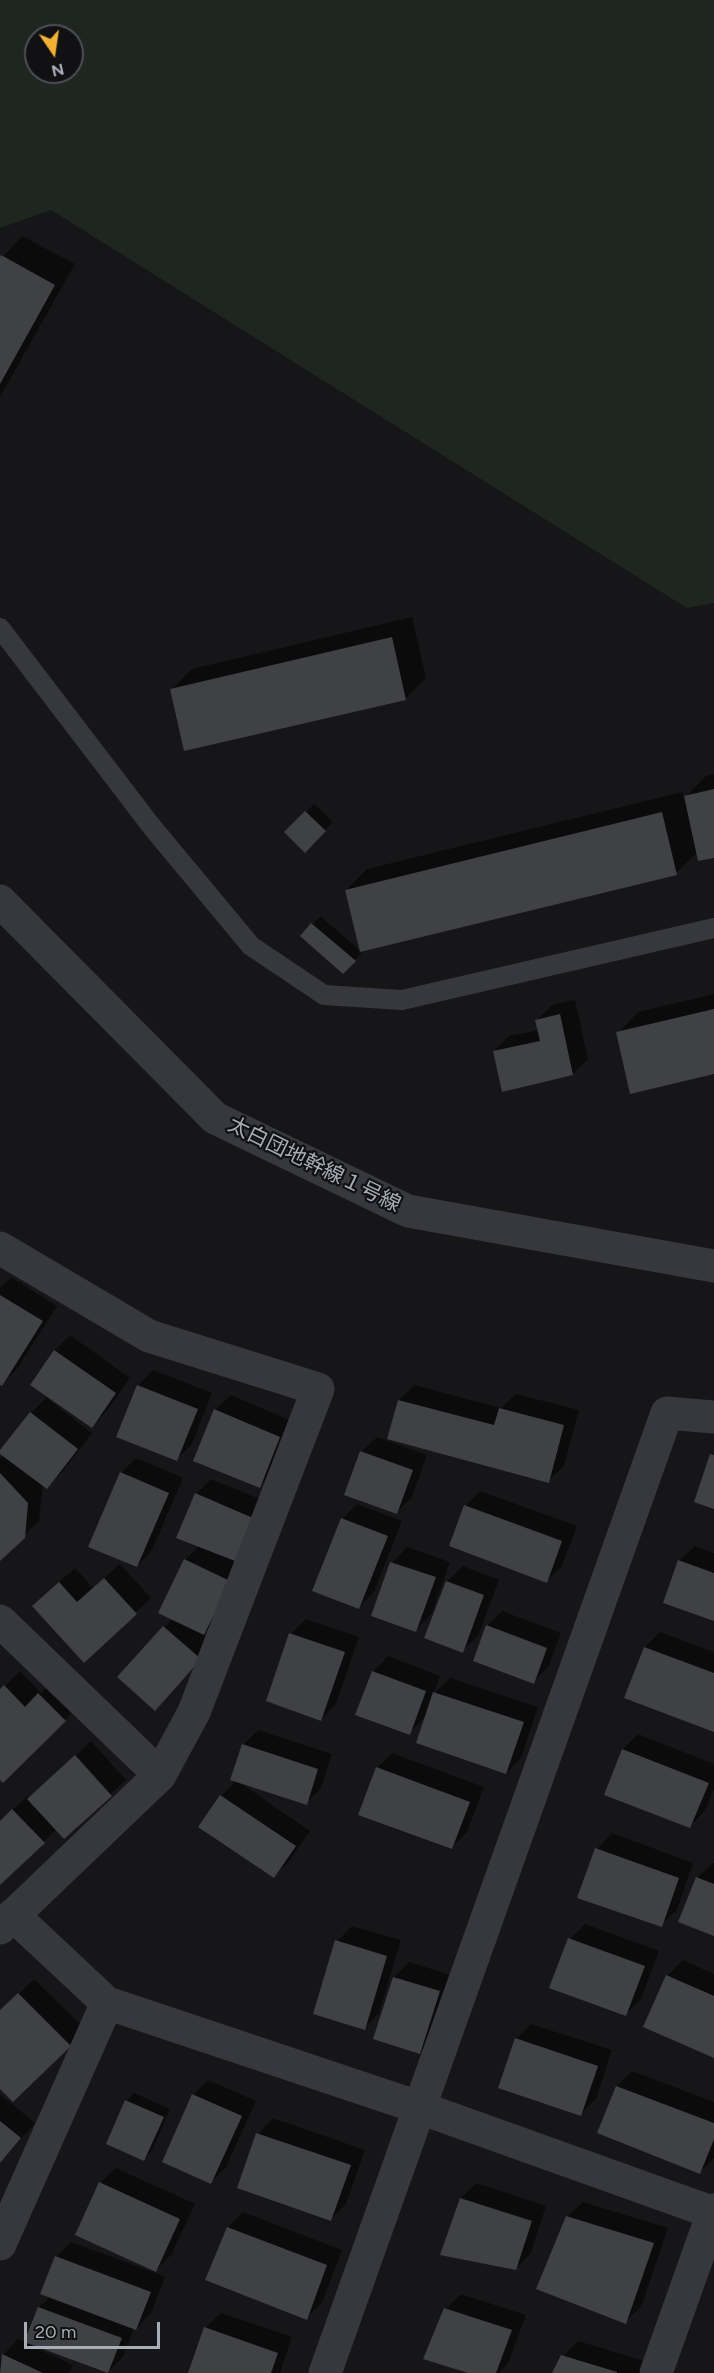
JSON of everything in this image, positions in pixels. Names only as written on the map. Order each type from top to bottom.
[{"type":"street","name":"太白団地幹線１号線","points":[[0,901],[215,1118],[408,1210],[714,1266]]},
{"type":"street","points":[[0,1248],[149,1336],[318,1389],[194,1712],[160,1775],[6,1921],[107,2003],[418,2107],[714,2212],[656,2373]]},
{"type":"street","points":[[325,2373],[667,1413],[714,1418]]},
{"type":"street","points":[[0,1621],[160,1775]]},
{"type":"street","points":[[0,2244],[107,2003]]},
{"type":"lane","points":[[0,628],[152,827],[251,946],[324,995],[402,1000],[714,928]]},
{"type":"shaded area","points":[[0,0],[714,0],[714,603],[687,608],[51,210],[0,228]]},
{"type":"building","points":[[1,255],[55,285],[0,384],[0,257]]},
{"type":"building","points":[[392,637],[406,700],[184,751],[170,689]]},
{"type":"building","points":[[714,789],[714,858],[698,861],[684,796]]},
{"type":"building","points":[[305,811],[326,831],[305,853],[284,832]]},
{"type":"building","points":[[662,812],[677,875],[360,952],[345,890]]},
{"type":"building","points":[[311,923],[356,961],[343,974],[300,936]]},
{"type":"building","points":[[714,1009],[714,1074],[630,1094],[616,1032]]},
{"type":"building","points":[[560,1014],[573,1075],[502,1092],[493,1051],[540,1041],[535,1020]]},
{"type":"building","points":[[0,1295],[43,1321],[2,1386],[0,1385]]},
{"type":"building","points":[[54,1350],[116,1393],[92,1428],[30,1385]]},
{"type":"building","points":[[137,1385],[198,1409],[177,1461],[116,1437]]},
{"type":"building","points":[[398,1400],[494,1425],[499,1408],[564,1425],[549,1483],[387,1439]]},
{"type":"building","points":[[214,1409],[280,1437],[260,1488],[193,1461]]},
{"type":"building","points":[[30,1412],[78,1449],[47,1489],[0,1454],[0,1450]]},
{"type":"building","points":[[360,1451],[413,1470],[397,1514],[344,1495]]},
{"type":"building","points":[[710,1454],[714,1455],[714,1509],[694,1502]]},
{"type":"building","points":[[120,1472],[169,1493],[137,1567],[88,1547]]},
{"type":"building","points":[[0,1473],[28,1503],[25,1538],[0,1561]]},
{"type":"building","points":[[195,1493],[253,1518],[235,1561],[176,1538]]},
{"type":"building","points":[[464,1505],[562,1541],[547,1583],[449,1546]]},
{"type":"building","points":[[341,1518],[388,1536],[359,1609],[312,1591]]},
{"type":"building","points":[[184,1559],[230,1581],[204,1635],[158,1613]]},
{"type":"building","points":[[678,1560],[714,1573],[714,1621],[663,1603]]},
{"type":"building","points":[[390,1562],[436,1577],[416,1632],[371,1616]]},
{"type":"building","points":[[104,1578],[137,1614],[84,1663],[32,1606],[59,1582],[77,1602]]},
{"type":"building","points":[[446,1581],[484,1595],[463,1653],[424,1638]]},
{"type":"building","points":[[486,1625],[547,1648],[534,1684],[473,1661]]},
{"type":"building","points":[[163,1626],[201,1659],[155,1711],[117,1677]]},
{"type":"building","points":[[289,1633],[345,1652],[321,1721],[266,1701]]},
{"type":"building","points":[[644,1647],[714,1673],[714,1732],[624,1698]]},
{"type":"building","points":[[372,1671],[426,1691],[410,1735],[355,1715]]},
{"type":"building","points":[[4,1685],[25,1707],[38,1693],[66,1721],[3,1783],[0,1780],[0,1689]]},
{"type":"building","points":[[433,1692],[524,1722],[506,1774],[416,1743]]},
{"type":"building","points":[[242,1744],[318,1769],[307,1805],[230,1780]]},
{"type":"building","points":[[622,1749],[709,1783],[690,1828],[604,1795]]},
{"type":"building","points":[[75,1755],[112,1796],[64,1839],[27,1799]]},
{"type":"building","points":[[376,1767],[470,1802],[452,1849],[358,1815]]},
{"type":"building","points":[[220,1795],[296,1846],[274,1878],[198,1827]]},
{"type":"building","points":[[12,1809],[45,1843],[0,1885],[0,1821]]},
{"type":"building","points":[[595,1848],[679,1878],[662,1927],[577,1898]]},
{"type":"building","points":[[696,1877],[714,1884],[714,1936],[678,1922]]},
{"type":"building","points":[[568,1938],[645,1966],[626,2016],[549,1988]]},
{"type":"building","points":[[335,1940],[387,1956],[365,2030],[313,2014]]},
{"type":"building","points":[[666,1975],[714,1996],[714,2058],[643,2027]]},
{"type":"building","points":[[393,1977],[440,1991],[420,2054],[373,2039]]},
{"type":"building","points":[[18,1993],[71,2046],[13,2102],[0,2089],[0,2010]]},
{"type":"building","points":[[515,2038],[598,2066],[581,2116],[498,2088]]},
{"type":"building","points":[[616,2086],[714,2123],[714,2139],[700,2174],[597,2133]]},
{"type":"building","points":[[192,2094],[242,2116],[211,2184],[162,2162]]},
{"type":"building","points":[[125,2100],[164,2117],[144,2161],[106,2144]]},
{"type":"building","points":[[0,2121],[21,2138],[0,2163]]},
{"type":"building","points":[[256,2133],[351,2165],[331,2221],[237,2188]]},
{"type":"building","points":[[99,2182],[180,2219],[156,2272],[75,2235]]},
{"type":"building","points":[[460,2198],[532,2221],[516,2270],[440,2255]]},
{"type":"building","points":[[566,2216],[654,2243],[626,2324],[536,2289]]},
{"type":"building","points":[[227,2227],[327,2265],[307,2320],[205,2280]]},
{"type":"building","points":[[55,2256],[151,2292],[136,2330],[40,2294]]},
{"type":"building","points":[[38,2307],[122,2338],[108,2373],[24,2342]]},
{"type":"building","points":[[444,2308],[512,2330],[496,2373],[468,2373],[423,2359]]},
{"type":"building","points":[[204,2327],[278,2353],[271,2373],[188,2373]]},
{"type":"building","points":[[2,2354],[43,2373],[0,2373]]},
{"type":"building","points":[[561,2355],[617,2372],[617,2373],[552,2373]]}]
